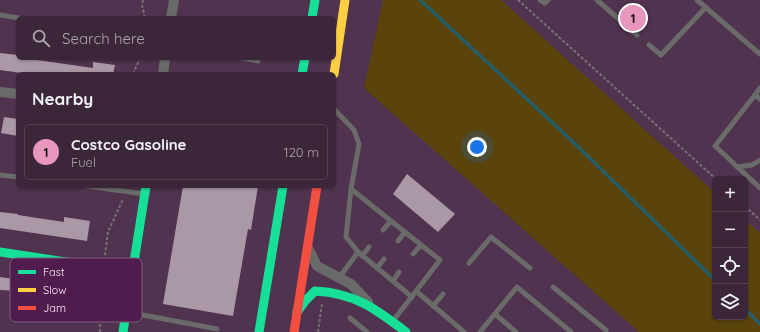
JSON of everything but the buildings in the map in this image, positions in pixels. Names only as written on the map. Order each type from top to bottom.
[{"type":"main road","points":[[312,16],[315,0]]},
{"type":"main road","points":[[334,72],[345,0]]},
{"type":"main road","points":[[302,72],[305,60]]},
{"type":"main road","points":[[259,332],[283,188]]},
{"type":"main road","points":[[294,332],[317,188]]},
{"type":"main road","points":[[134,258],[145,190]]},
{"type":"main road","points":[[0,252],[40,258]]},
{"type":"main road","points":[[297,312],[305,300],[315,292],[328,291],[352,297],[372,307],[406,332]]},
{"type":"main road","points":[[123,332],[124,322]]},
{"type":"street","points":[[171,16],[174,0]]},
{"type":"street","points":[[163,72],[165,60]]},
{"type":"street","points":[[0,92],[16,94]]},
{"type":"street","points":[[307,246],[317,266],[351,284],[372,307]]},
{"type":"lane","points":[[540,0],[544,3],[548,0]]},
{"type":"lane","points":[[597,0],[637,35]]},
{"type":"lane","points":[[697,0],[760,54]]},
{"type":"lane","points":[[649,45],[661,55],[706,7]]},
{"type":"lane","points":[[0,15],[16,18]]},
{"type":"lane","points":[[253,60],[258,61]]},
{"type":"lane","points":[[760,88],[715,146],[760,188]]},
{"type":"lane","points":[[755,95],[760,99]]},
{"type":"lane","points":[[336,111],[354,130],[359,144],[351,189],[346,238],[362,256],[412,296]]},
{"type":"lane","points":[[737,167],[752,165],[760,160]]},
{"type":"lane","points":[[0,175],[16,177]]},
{"type":"lane","points":[[116,188],[145,190]]},
{"type":"lane","points":[[351,189],[440,260],[393,322]]},
{"type":"lane","points":[[383,230],[391,221]]},
{"type":"lane","points":[[398,242],[405,232]]},
{"type":"lane","points":[[469,263],[491,236],[530,268]]},
{"type":"lane","points":[[413,254],[421,245]]},
{"type":"lane","points":[[362,256],[369,247]]},
{"type":"lane","points":[[339,278],[358,252]]},
{"type":"lane","points":[[377,268],[384,259]]},
{"type":"lane","points":[[393,281],[399,272]]},
{"type":"lane","points":[[480,332],[517,287],[571,332]]},
{"type":"lane","points":[[553,287],[606,330],[606,332]]},
{"type":"lane","points":[[416,291],[464,332]]},
{"type":"lane","points":[[433,306],[442,294]]},
{"type":"lane","points":[[496,314],[516,332]]},
{"type":"lane","points":[[142,315],[217,329]]},
{"type":"lane","points":[[350,318],[367,332]]},
{"type":"path","points":[[143,0],[142,5],[145,16]]},
{"type":"path","points":[[518,0],[713,176]]},
{"type":"path","points":[[134,72],[139,60]]},
{"type":"path","points":[[748,209],[760,220]]},
{"type":"path","points":[[318,332],[322,302]]},
{"type":"shaded area","points":[[383,0],[501,0],[712,190],[712,320],[748,320],[748,223],[760,233],[760,332],[639,332],[364,88]]},
{"type":"waterway","points":[[420,0],[570,139],[712,277]]},
{"type":"waterway","points":[[748,312],[760,324]]},
{"type":"traffic: fast","points":[[312,16],[315,0]]},
{"type":"traffic: fast","points":[[302,72],[305,60]]},
{"type":"traffic: fast","points":[[135,258],[146,188]]},
{"type":"traffic: fast","points":[[259,332],[283,188]]},
{"type":"traffic: fast","points":[[0,252],[40,258]]},
{"type":"traffic: fast","points":[[297,312],[315,291],[329,292],[353,299],[375,309],[406,332]]},
{"type":"traffic: fast","points":[[123,332],[125,322]]},
{"type":"traffic: slow","points":[[334,72],[345,0]]},
{"type":"traffic: jam","points":[[294,332],[317,188]]},
{"type":"place","name":"Costco Gasoline","points":[[633,18]]}]
